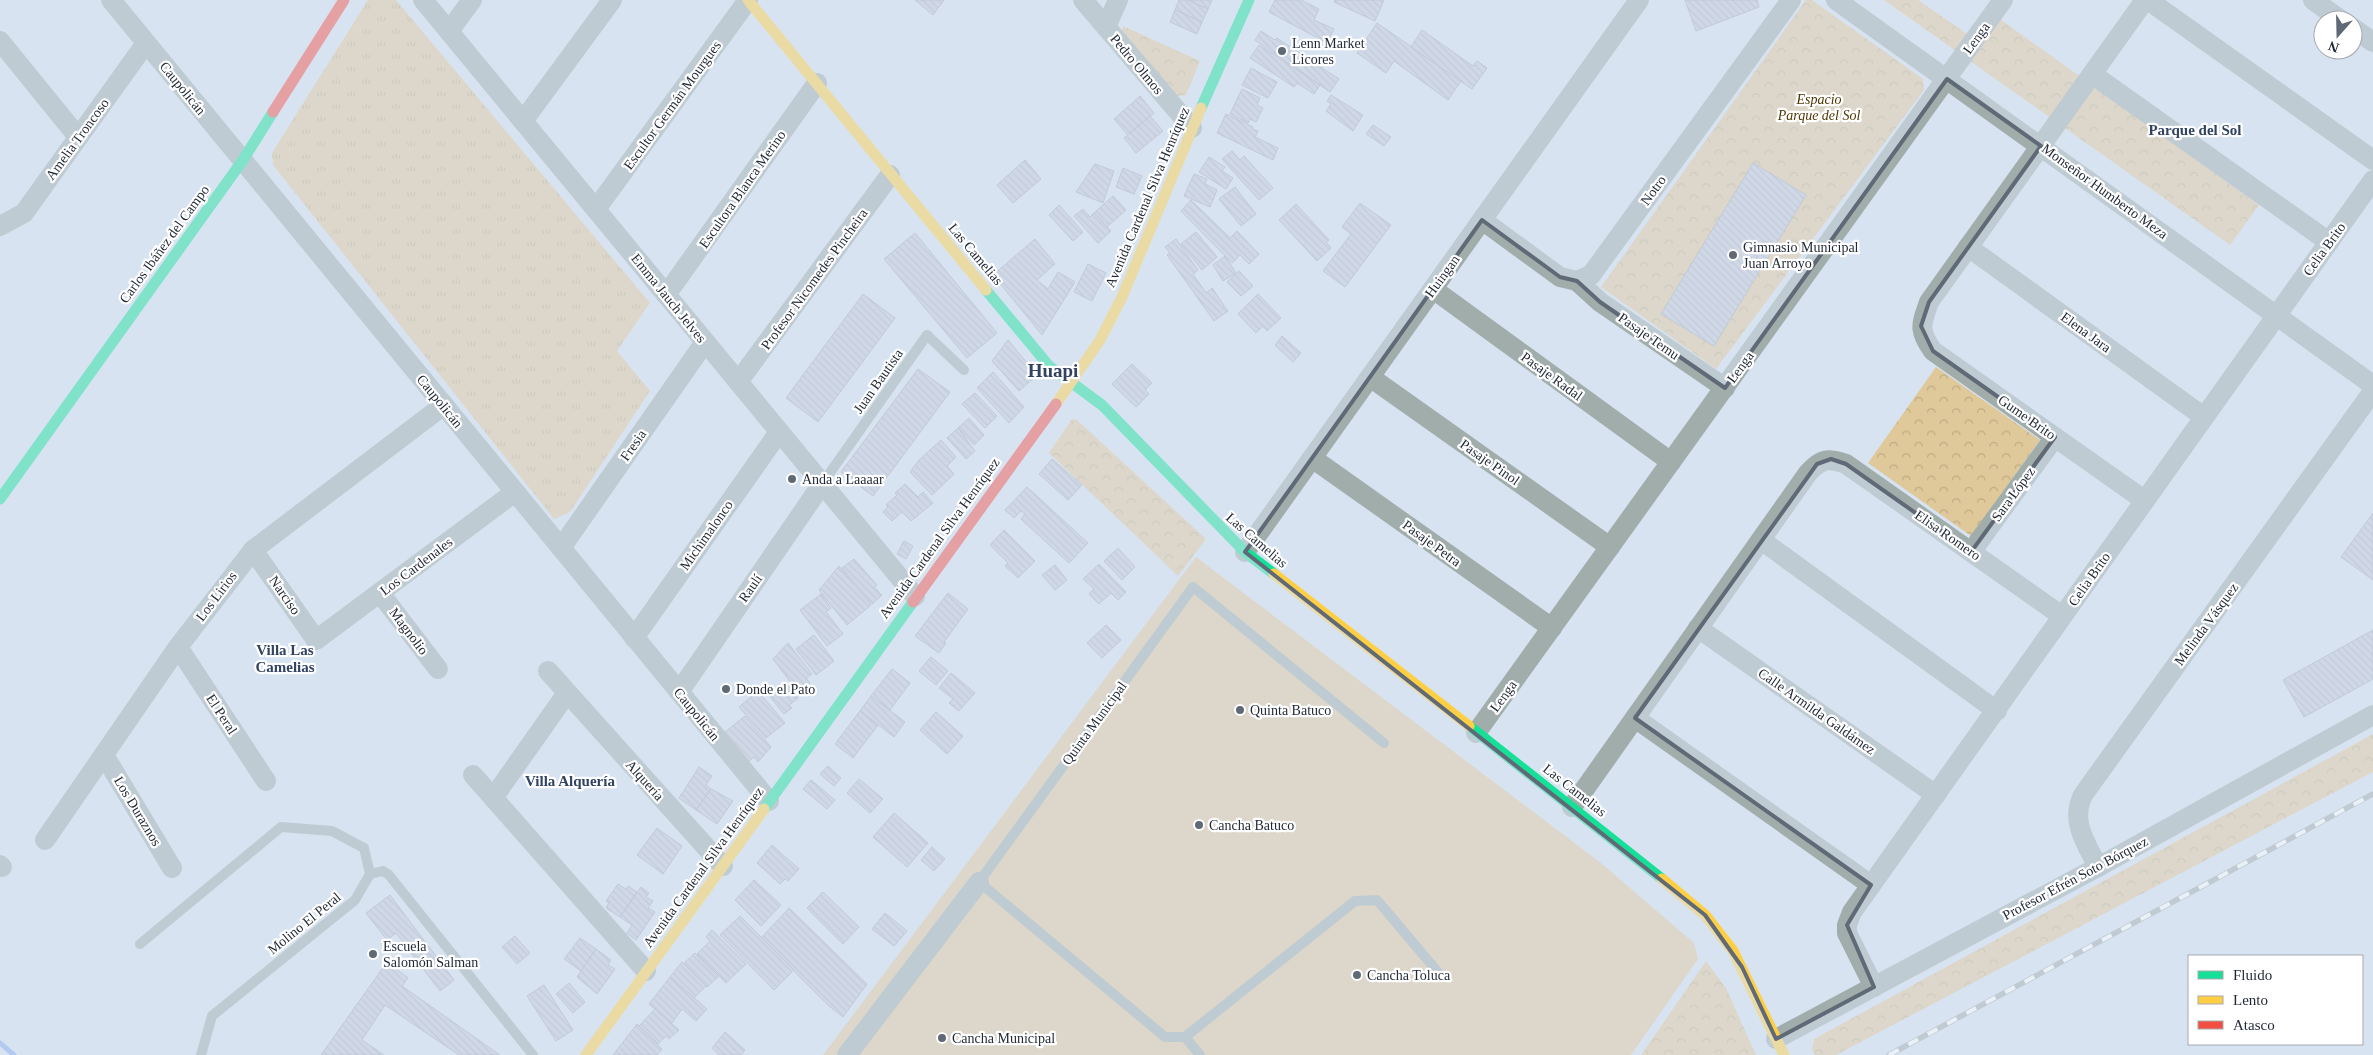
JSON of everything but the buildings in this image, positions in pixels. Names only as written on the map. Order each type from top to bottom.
[{"type":"street","name":"Caupolicán","points":[[111,0],[769,801]]},
{"type":"street","name":"Carlos Ibáñez del Campo","points":[[0,499],[243,160],[344,0]]},
{"type":"street","name":"Emma Jauch Jelves","points":[[423,0],[916,596]]},
{"type":"street","points":[[449,31],[472,0]]},
{"type":"street","points":[[523,121],[612,0]]},
{"type":"street","name":"Las Camelias","points":[[748,0],[1049,366],[1107,410],[1245,552],[1572,807],[1704,915],[1738,959],[1780,1047]]},
{"type":"street","name":"Escultor Germán Mourgues","points":[[596,209],[748,0]]},
{"type":"street","name":"Pedro Olmos","points":[[1083,0],[1192,128]]},
{"type":"street","points":[[1106,27],[1118,0]]},
{"type":"street","name":"Avenida Cardenal Silva Henríquez","points":[[586,1055],[724,866],[1100,340],[1122,297],[1192,128],[1250,0]]},
{"type":"street","name":"Huingan","points":[[1245,552],[1639,0]]},
{"type":"street","name":"Notro","points":[[1577,280],[1584,278],[1596,269],[1790,0]]},
{"type":"street","name":"Monseñor Humberto Meza","points":[[1836,0],[2372,384]]},
{"type":"street","points":[[1968,247],[2146,0],[2373,160]]},
{"type":"street","points":[[2313,0],[2327,10]]},
{"type":"street","name":"Lenga","points":[[1476,733],[1947,79],[1996,2]]},
{"type":"street","points":[[0,41],[78,137]]},
{"type":"street","name":"Amelia Troncoso","points":[[4,218],[24,213],[146,43]]},
{"type":"street","points":[[2092,74],[2329,242]]},
{"type":"street","name":"Escultora Blanca Merino","points":[[666,295],[817,83]]},
{"type":"street","name":"Profesor Nicomedes Pincheira","points":[[738,382],[890,175]]},
{"type":"street","name":"Celia Brito","points":[[1874,987],[1847,933],[1847,925],[1852,912],[1997,711],[2144,500],[2373,180]]},
{"type":"street","points":[[1482,220],[1560,277],[1577,280]]},
{"type":"street","name":"Gume Brito","points":[[1968,247],[1929,302],[1921,326],[1924,338],[1933,351],[2144,500]]},
{"type":"street","name":"Elena Jara","points":[[1968,247],[2204,417]]},
{"type":"street","name":"Pasaje Temu","points":[[1577,280],[1600,302],[1724,388]]},
{"type":"street","name":"Pasaje Radal","points":[[1433,289],[1671,462]]},
{"type":"street","name":"Fresia","points":[[561,548],[705,342]]},
{"type":"street","name":"Pasaje Pinol","points":[[1370,377],[1610,547]]},
{"type":"street","name":"Melinda Vásquez","points":[[2098,866],[2078,824],[2078,808],[2083,795],[2372,384]]},
{"type":"street","name":"Los Lirios","points":[[44,840],[178,648],[253,550],[444,405]]},
{"type":"street","name":"Michimalonco","points":[[634,638],[779,432]]},
{"type":"street","name":"Sara López","points":[[1971,552],[2055,437]]},
{"type":"street","name":"Pasaje Petra","points":[[1312,458],[1552,628]]},
{"type":"street","name":"Elisa Romero","points":[[1761,540],[1808,472],[1817,464],[1830,459],[1853,469],[2062,616]]},
{"type":"street","name":"Raulí","points":[[679,692],[822,484]]},
{"type":"street","name":"Los Cardenales","points":[[316,640],[515,492]]},
{"type":"street","points":[[1572,807],[1761,540],[1997,711]]},
{"type":"street","name":"Narciso","points":[[253,550],[316,640]]},
{"type":"street","name":"Magnolio","points":[[380,592],[438,668]]},
{"type":"street","name":"Calle Armilda Galdámez","points":[[1698,628],[1936,795]]},
{"type":"street","name":"El Peral","points":[[178,648],[266,781]]},
{"type":"street","name":"Alquería","points":[[548,671],[724,866]]},
{"type":"street","points":[[493,798],[567,693]]},
{"type":"street","name":"Profesor Efrén Soto Bórquez","points":[[1780,1047],[1874,987],[2373,715]]},
{"type":"street","points":[[1635,718],[1871,885]]},
{"type":"street","name":"Los Duraznos","points":[[104,755],[172,868]]},
{"type":"street","points":[[473,775],[646,971]]},
{"type":"street","name":"Quinta Municipal","points":[[846,1055],[978,882]]},
{"type":"lane","name":"Juan Bautista","points":[[822,484],[927,335],[964,370]]},
{"type":"lane","name":"Quinta Municipal","points":[[978,882],[1193,587],[1384,743]]},
{"type":"lane","points":[[140,944],[281,827],[332,831],[364,848],[370,874],[383,871],[389,875],[533,1055]]},
{"type":"lane","name":"Molino El Peral","points":[[201,1055],[212,1016],[355,900],[370,874]]},
{"type":"lane","points":[[978,882],[1165,1037],[1185,1037],[1355,901],[1377,900],[1442,977]]},
{"type":"lane","points":[[1185,1037],[1200,1055]]},
{"type":"highlighted area","points":[[1947,79],[2041,146],[1929,302],[1921,326],[1933,351],[2055,437],[1971,552],[1846,464],[1831,459],[1817,464],[1635,718],[1871,885],[1847,925],[1874,987],[1776,1039],[1742,967],[1705,915],[1245,552],[1482,220],[1560,277],[1577,281],[1600,302],[1725,388]]},
{"type":"green space","points":[[368,0],[396,0],[650,303],[617,351],[650,391],[570,512],[554,519],[273,165],[272,153]]},
{"type":"green space","name":"Espacio Parque del Sol","points":[[1806,0],[1812,0],[1923,79],[1924,90],[1716,369],[1601,287]]},
{"type":"green space","points":[[1884,0],[1918,0],[1982,44],[2000,19],[2259,205],[2230,245]]},
{"type":"green space","points":[[1123,26],[1200,61],[1186,95],[1177,96],[1122,32]]},
{"type":"green space","points":[[1936,367],[2040,440],[1971,536],[1868,463]]},
{"type":"green space","points":[[1072,419],[1077,420],[1206,539],[1178,576],[1049,453]]},
{"type":"green space","name":"Quinta Batuco","points":[[1196,557],[1601,863],[1694,943],[1698,959],[1631,1055],[823,1055]]},
{"type":"green space","points":[[2373,734],[2373,772],[1836,1055],[1815,1055],[1812,1049],[1814,1039]]},
{"type":"green space","points":[[1706,961],[1726,988],[1756,1055],[1641,1055]]},
{"type":"waterway","points":[[0,1043],[14,1055]]},
{"type":"railway","points":[[1889,1055],[2373,794]]},
{"type":"traffic: fast","points":[[1201,108],[1249,0]]},
{"type":"traffic: fast","points":[[0,499],[243,160],[273,112]]},
{"type":"traffic: fast","points":[[986,290],[1049,366],[1102,405],[1245,552],[1274,574]]},
{"type":"traffic: fast","points":[[764,809],[913,602]]},
{"type":"traffic: fast","points":[[1469,726],[1662,879]]},
{"type":"traffic: slow","points":[[748,0],[986,290]]},
{"type":"traffic: slow","points":[[1056,404],[1100,340],[1122,297],[1201,108]]},
{"type":"traffic: slow","points":[[1274,574],[1469,726]]},
{"type":"traffic: slow","points":[[586,1055],[764,809]]},
{"type":"traffic: slow","points":[[1662,879],[1705,915],[1733,951],[1784,1055]]},
{"type":"traffic: jam","points":[[273,112],[344,0]]},
{"type":"traffic: jam","points":[[913,602],[1056,404]]},
{"type":"place","name":"Lenn Market Licores","points":[[1282,51]]},
{"type":"place","name":"Gimnasio Municipal Juan Arroyo","points":[[1733,255]]},
{"type":"place","name":"Anda a Laaaar","points":[[792,479]]},
{"type":"place","name":"Donde el Pato","points":[[726,689]]},
{"type":"place","name":"Quinta Batuco","points":[[1240,710]]},
{"type":"place","name":"Cancha Batuco","points":[[1199,825]]},
{"type":"place","name":"Escuela Salomón Salman","points":[[373,954]]},
{"type":"place","name":"Cancha Toluca","points":[[1357,975]]},
{"type":"place","name":"Cancha Municipal","points":[[942,1038]]},
{"type":"district","name":"Parque del Sol","points":[[2195,130]]},
{"type":"district","name":"Huapi","points":[[1053,370]]},
{"type":"district","name":"Villa Las Camelias","points":[[285,658]]},
{"type":"district","name":"Villa Alquería","points":[[570,781]]}]
